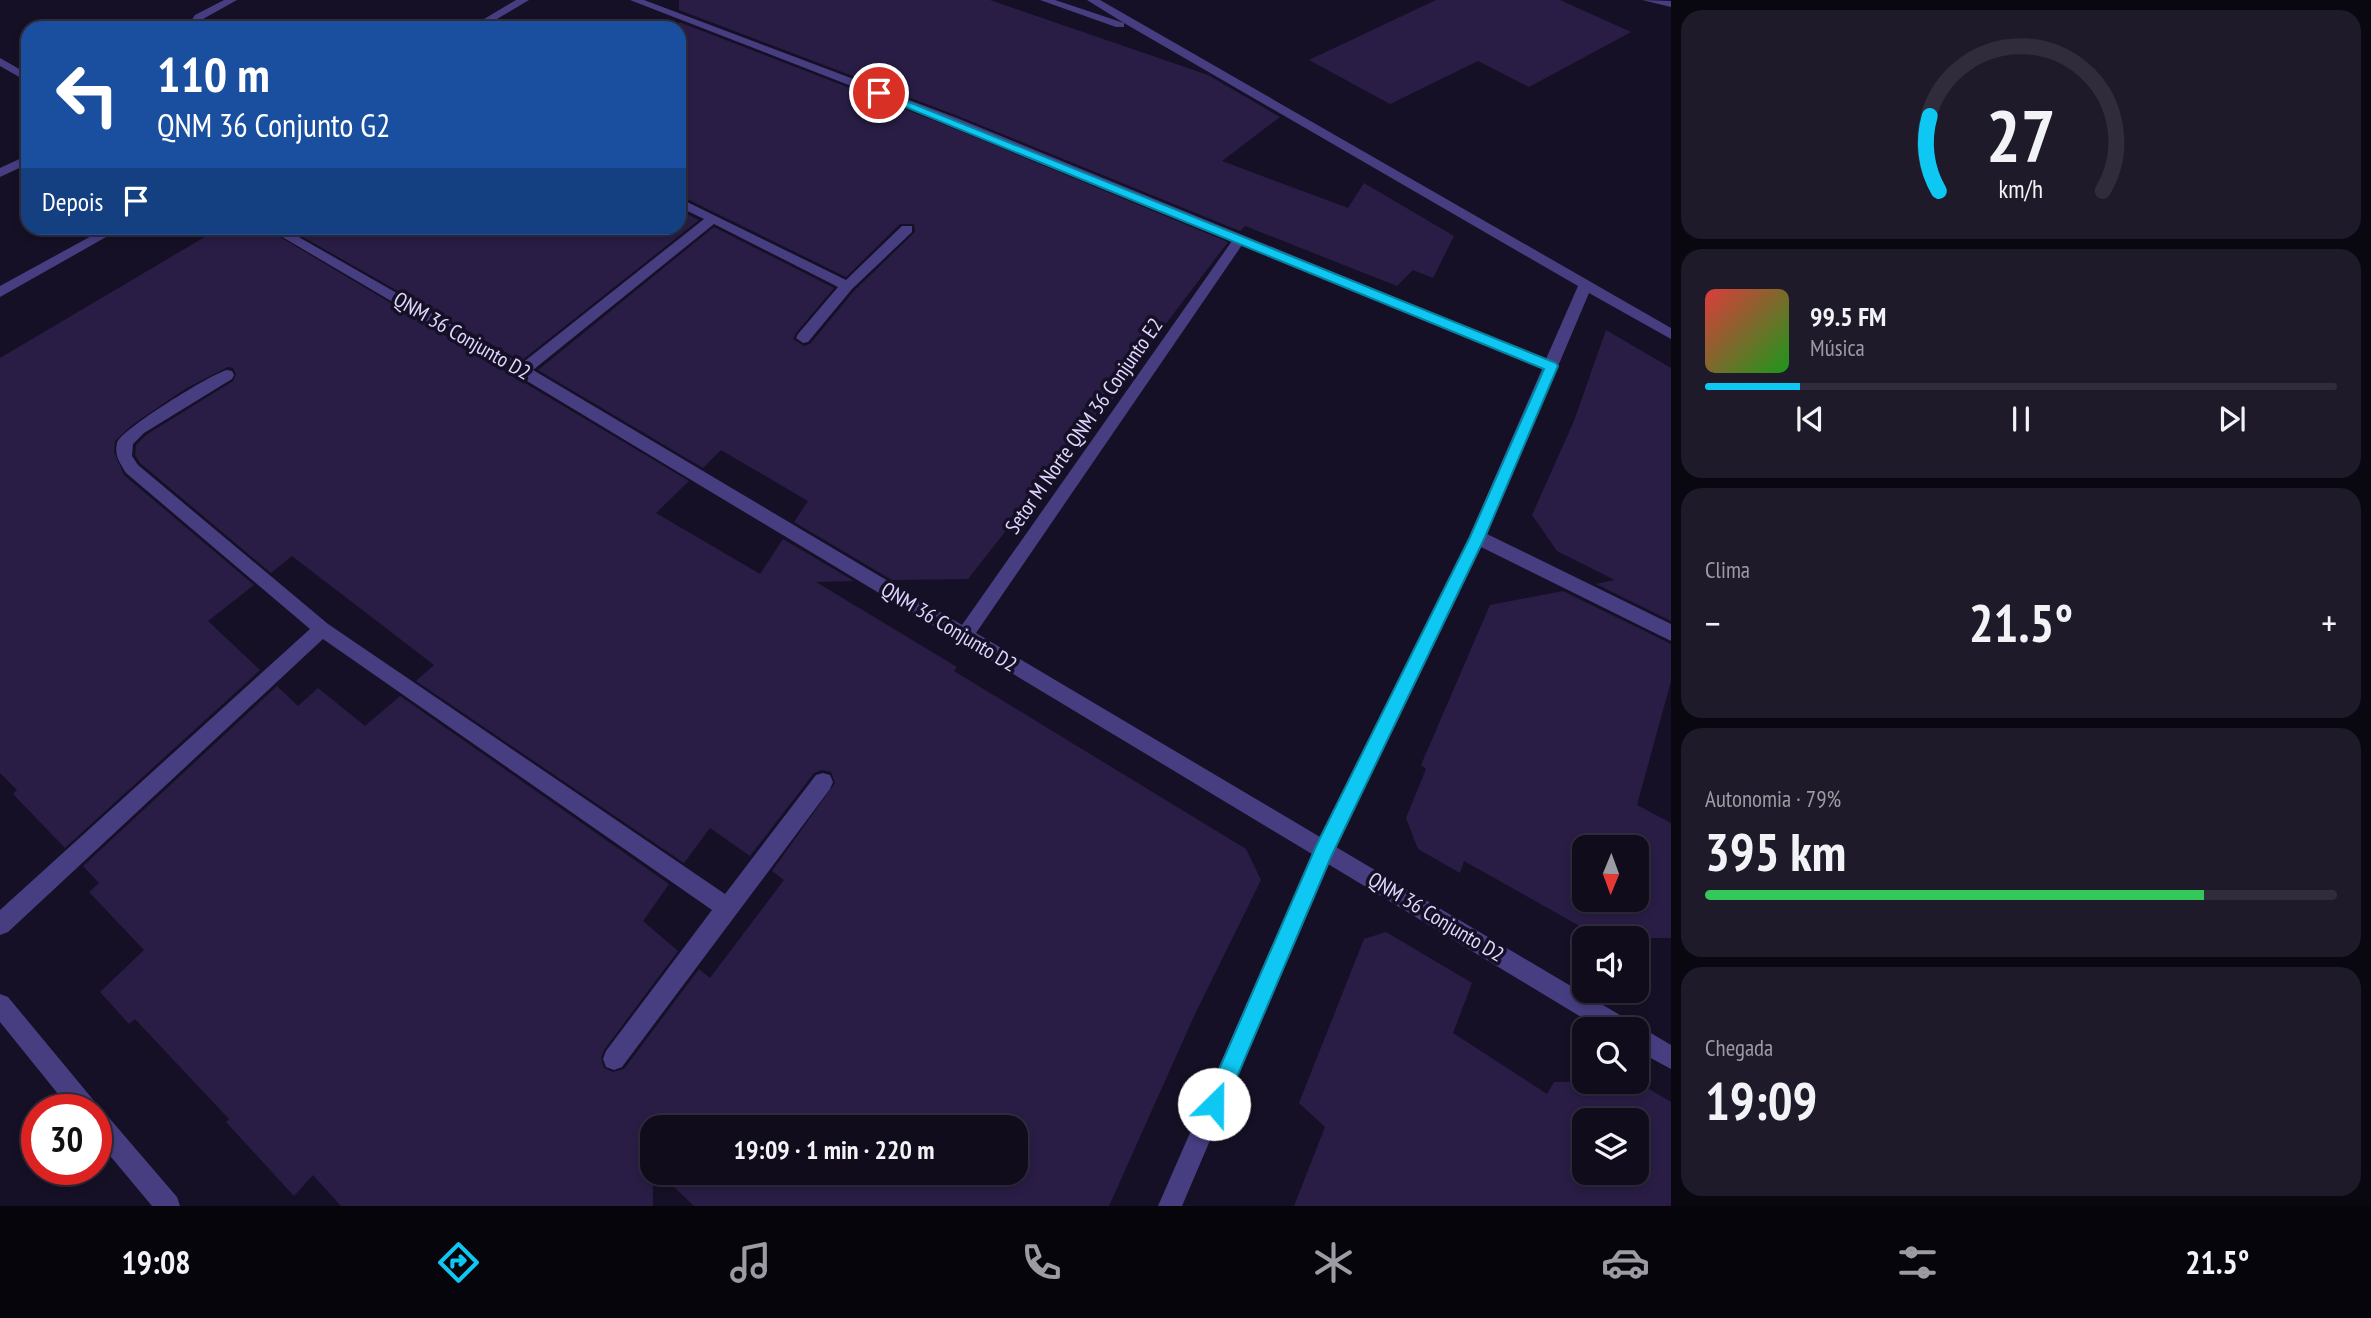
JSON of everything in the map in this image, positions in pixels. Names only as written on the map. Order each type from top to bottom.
[{"type":"street","points":[[196,21],[232,0]]},
{"type":"street","points":[[486,21],[524,0]]},
{"type":"street","points":[[635,0],[953,121],[1552,366]]},
{"type":"street","points":[[1045,0],[1156,37]]},
{"type":"street","points":[[1092,0],[1671,334]]},
{"type":"street","points":[[1647,0],[1671,4]]},
{"type":"street","points":[[0,61],[21,74]]},
{"type":"street","points":[[0,173],[21,162]]},
{"type":"street","points":[[686,205],[847,286]]},
{"type":"street","points":[[522,370],[713,218]]},
{"type":"street","points":[[803,338],[847,286],[907,229]]},
{"type":"street","points":[[0,292],[102,235]]},
{"type":"street","name":"QNM 36 Conjunto D2","points":[[286,235],[522,370],[1602,1017]]},
{"type":"street","name":"Setor M Norte QNM 36 Conjunto E2","points":[[964,636],[1240,240]]},
{"type":"street","points":[[1170,1206],[1324,850],[1477,537],[1587,284]]},
{"type":"street","points":[[227,375],[139,429],[125,442],[124,457],[132,469],[322,629],[727,908]]},
{"type":"street","points":[[1477,537],[1671,632]]},
{"type":"street","points":[[0,924],[322,629]]},
{"type":"street","points":[[614,1059],[823,782]]},
{"type":"street","points":[[0,1005],[74,1094]]},
{"type":"street","points":[[1649,1045],[1671,1058]]},
{"type":"street","points":[[112,1140],[168,1206]]},
{"type":"building","points":[[679,0],[990,0],[1208,75],[1280,117],[1222,161],[1348,208],[1364,183],[1454,236],[1433,278],[1413,270],[1397,286],[1245,226],[1240,231],[958,116],[679,10]]},
{"type":"building","points":[[1436,0],[1560,0],[1631,32],[1529,87],[1478,61],[1390,104],[1309,60]]},
{"type":"building","points":[[686,25],[948,126],[1228,242],[1136,363],[1140,364],[1109,404],[1106,403],[968,579],[892,580],[794,522],[808,501],[721,450],[703,468],[538,370],[714,227],[834,288],[793,339],[804,346],[810,344],[854,291],[915,232],[914,224],[900,224],[846,277],[686,198]]},
{"type":"building","points":[[686,214],[699,220],[686,230]]},
{"type":"building","points":[[208,235],[277,235],[689,481],[656,513],[760,574],[783,539],[854,581],[816,582],[957,667],[954,671],[1246,849],[1261,880],[1195,1014],[1109,1206],[694,1206],[672,1185],[1028,1185],[1028,1115],[640,1115],[640,1185],[653,1185],[653,1206],[341,1206],[313,1175],[294,1196],[226,1122],[229,1119],[135,1019],[129,1024],[100,992],[144,950],[89,892],[99,883],[83,866],[277,686],[298,706],[318,688],[365,726],[400,696],[669,884],[643,921],[678,951],[604,1050],[601,1058],[604,1068],[613,1072],[624,1069],[699,969],[710,978],[784,880],[772,871],[835,783],[831,772],[822,770],[814,773],[750,856],[710,828],[684,863],[416,681],[434,665],[292,556],[271,573],[140,463],[135,455],[136,445],[146,435],[233,381],[236,374],[233,368],[228,367],[185,389],[132,425],[115,441],[114,452],[124,475],[254,585],[208,621],[260,670],[65,848],[13,794],[17,790],[0,773],[0,358]]},
{"type":"building","points":[[299,235],[680,235],[521,361]]},
{"type":"building","points":[[1606,330],[1671,368],[1671,621],[1596,584],[1615,580],[1557,551],[1532,515],[1574,421]]},
{"type":"building","points":[[1563,591],[1671,644],[1671,681],[1637,805],[1671,823],[1671,938],[1649,938],[1649,926],[1580,926],[1464,861],[1460,873],[1418,849],[1406,818],[1426,769],[1421,765],[1490,605]]},
{"type":"building","points":[[1386,932],[1472,983],[1453,1033],[1547,1094],[1554,1082],[1572,1082],[1572,1094],[1649,1094],[1649,1089],[1671,1102],[1671,1206],[1294,1206],[1325,1127],[1299,1103],[1364,939]]},
{"type":"route","points":[[879,93],[1552,366],[1477,537],[1324,850],[1214,1104]]}]
